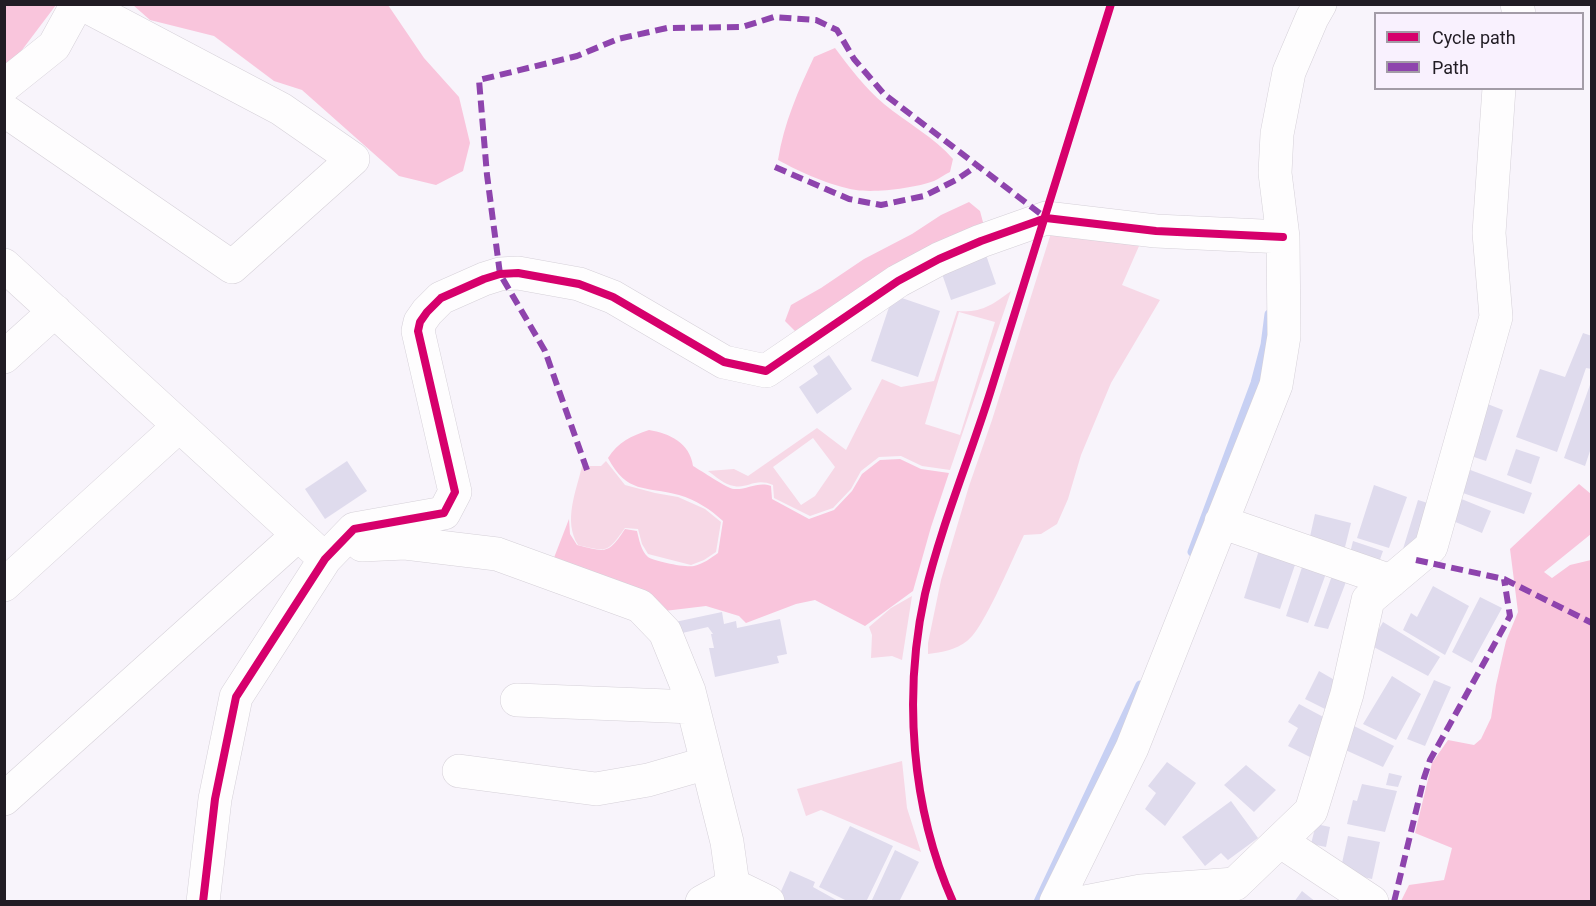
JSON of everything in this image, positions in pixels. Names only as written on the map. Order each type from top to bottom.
[{"type":"street","points":[[4,87],[54,46],[77,4]]},
{"type":"street","points":[[4,110],[232,267],[353,159],[282,109],[82,4]]},
{"type":"street","points":[[1056,902],[1132,748],[1276,385],[1284,336],[1270,236],[1277,134],[1289,72],[1320,4]]},
{"type":"street","points":[[1085,902],[1141,891],[1235,884],[1311,811],[1347,694],[1368,600],[1431,547],[1496,316],[1489,233],[1498,90]]},
{"type":"street","points":[[203,902],[215,799],[236,697],[331,553],[354,529],[444,513],[455,492],[418,331],[420,322],[441,298],[500,274],[518,273],[579,284],[613,297],[724,362],[766,371],[898,281],[939,259],[981,241],[1046,218],[1156,231],[1270,236]]},
{"type":"street","points":[[4,265],[298,535],[331,553],[405,543],[497,554],[640,606],[665,633],[689,691],[727,842],[734,885]]},
{"type":"street","points":[[4,357],[55,311]]},
{"type":"street","points":[[4,585],[179,426]]},
{"type":"street","points":[[1221,522],[1391,581]]},
{"type":"street","points":[[4,799],[298,535]]},
{"type":"street","points":[[517,700],[693,707]]},
{"type":"street","points":[[459,771],[596,789],[648,780],[707,763]]},
{"type":"street","points":[[1281,841],[1372,902]]},
{"type":"street","points":[[702,902],[734,885]]},
{"type":"street","points":[[734,885],[768,902]]},
{"type":"shaded area","points":[[5,5],[56,5],[19,54],[5,64]]},
{"type":"shaded area","points":[[133,5],[388,5],[424,58],[459,97],[470,143],[463,171],[436,185],[399,176],[302,90],[274,81],[214,36],[150,20]]},
{"type":"shaded area","points":[[835,48],[877,98],[938,144],[953,159],[950,172],[934,181],[917,186],[864,191],[826,182],[778,160],[792,107],[814,57]]},
{"type":"shaded area","points":[[969,202],[980,211],[984,226],[796,332],[785,321],[791,305],[864,259],[912,234],[941,215]]},
{"type":"shaded area","points":[[1051,233],[1138,242],[1139,246],[1122,285],[1160,300],[1111,383],[1081,455],[1068,499],[1057,524],[1041,534],[1024,535],[990,608],[974,634],[954,649],[928,654],[928,643],[941,580]]},
{"type":"shaded area","points":[[1011,291],[950,470],[922,466],[901,456],[879,457],[861,471],[851,489],[833,508],[810,516],[774,498],[773,485],[761,482],[743,486],[731,485],[708,471],[734,469],[748,476],[817,428],[846,450],[882,379],[901,387],[934,381],[957,311],[980,309]],"holes":[[[959,312],[995,322],[960,435],[925,424]],[[813,438],[835,467],[815,496],[801,505],[773,467]]]},
{"type":"shaded area","points":[[649,430],[677,440],[688,451],[693,466],[720,483],[734,489],[762,484],[771,486],[772,499],[809,519],[834,510],[852,491],[862,474],[880,460],[900,459],[921,469],[949,473],[913,591],[865,626],[815,600],[796,604],[746,623],[739,616],[706,606],[656,612],[550,568],[569,519],[570,534],[577,545],[600,550],[606,549],[625,529],[637,531],[641,545],[651,559],[694,566],[718,553],[723,521],[702,505],[685,497],[638,487],[630,483],[622,478],[608,458],[625,440]]},
{"type":"shaded area","points":[[606,461],[625,485],[678,497],[705,509],[721,522],[716,552],[691,565],[648,554],[642,544],[638,529],[625,528],[606,548],[595,549],[578,545],[571,526],[571,516],[582,466],[601,466]]},
{"type":"shaded area","points":[[1579,484],[1591,494],[1591,534],[1544,572],[1552,578],[1570,565],[1591,560],[1591,901],[1401,901],[1409,885],[1444,880],[1452,848],[1415,833],[1432,763],[1448,740],[1474,745],[1481,739],[1491,718],[1506,641],[1518,612],[1510,549]]},
{"type":"shaded area","points":[[912,596],[902,660],[892,656],[871,658],[872,635],[869,627],[891,608]]},
{"type":"shaded area","points":[[902,761],[907,808],[921,852],[821,810],[806,816],[797,789]]},
{"type":"building","points":[[985,252],[996,284],[951,300],[940,268]]},
{"type":"building","points":[[893,295],[940,311],[918,377],[871,361]]},
{"type":"building","points":[[1583,333],[1592,336],[1592,369],[1586,368],[1557,452],[1516,437],[1540,369],[1565,377]]},
{"type":"building","points":[[829,355],[852,389],[817,414],[799,387],[818,374],[813,366]]},
{"type":"building","points":[[1591,382],[1592,445],[1585,466],[1564,458]]},
{"type":"building","points":[[1485,403],[1503,410],[1486,461],[1468,455]]},
{"type":"building","points":[[1516,449],[1540,457],[1531,484],[1507,475]]},
{"type":"building","points":[[347,461],[367,491],[325,519],[305,489]]},
{"type":"building","points":[[1465,468],[1532,493],[1524,514],[1460,492]]},
{"type":"building","points":[[1374,485],[1407,497],[1389,548],[1357,538]]},
{"type":"building","points":[[1459,498],[1491,511],[1482,533],[1453,521]]},
{"type":"building","points":[[1418,500],[1431,504],[1415,553],[1403,549]]},
{"type":"building","points":[[1315,514],[1351,523],[1344,551],[1309,541]]},
{"type":"building","points":[[1353,541],[1383,551],[1378,565],[1349,557]]},
{"type":"building","points":[[1260,547],[1297,559],[1280,609],[1244,598]]},
{"type":"building","points":[[1305,558],[1328,568],[1308,623],[1286,616]]},
{"type":"building","points":[[1334,570],[1349,574],[1328,629],[1314,626]]},
{"type":"building","points":[[1433,586],[1469,606],[1445,655],[1403,630],[1411,613],[1417,617]]},
{"type":"building","points":[[1480,597],[1502,608],[1472,663],[1452,652]]},
{"type":"building","points":[[722,612],[724,624],[736,621],[737,628],[780,619],[787,654],[777,656],[779,663],[715,677],[709,648],[714,648],[711,634],[713,634],[708,627],[678,634],[675,622]]},
{"type":"building","points":[[1383,622],[1440,657],[1428,676],[1370,645]]},
{"type":"building","points":[[1319,671],[1345,686],[1331,712],[1305,699]]},
{"type":"building","points":[[1392,676],[1421,694],[1396,740],[1363,724]]},
{"type":"building","points":[[1434,680],[1451,687],[1425,746],[1407,739]]},
{"type":"building","points":[[1299,704],[1329,720],[1312,758],[1288,746],[1298,728],[1288,722]]},
{"type":"building","points":[[1350,724],[1394,746],[1383,767],[1341,748]]},
{"type":"building","points":[[1167,762],[1196,783],[1165,826],[1145,809],[1156,793],[1148,786]]},
{"type":"building","points":[[1246,765],[1276,790],[1254,812],[1224,785]]},
{"type":"building","points":[[1389,773],[1402,776],[1398,787],[1386,785]]},
{"type":"building","points":[[1362,784],[1397,791],[1385,832],[1347,824],[1353,800],[1357,801]]},
{"type":"building","points":[[1231,801],[1258,838],[1228,860],[1221,853],[1205,866],[1182,837]]},
{"type":"building","points":[[1316,824],[1330,827],[1326,847],[1311,844]]},
{"type":"building","points":[[850,826],[893,846],[866,902],[849,902],[819,887]]},
{"type":"building","points":[[1348,836],[1380,842],[1372,879],[1340,872]]},
{"type":"building","points":[[895,850],[919,862],[899,902],[871,902]]},
{"type":"building","points":[[790,871],[815,882],[813,887],[840,902],[785,902],[778,898]]},
{"type":"building","points":[[1302,891],[1316,902],[1294,902]]},
{"type":"waterway","points":[[1192,552],[1255,383],[1265,345],[1269,314]]},
{"type":"waterway","points":[[1038,902],[1140,685]]},
{"type":"marked path","points":[[587,470],[545,351],[500,274],[487,175],[479,80],[577,56],[618,39],[667,28],[742,27],[774,17],[816,20],[837,30],[854,59],[884,94],[1046,218]]},
{"type":"marked path","points":[[775,167],[849,199],[881,205],[924,196],[956,180],[978,165]]},
{"type":"marked path","points":[[1416,560],[1504,579],[1592,623]]},
{"type":"marked path","points":[[1394,902],[1430,760],[1510,616],[1504,579]]},
{"type":"cycle path","points":[[953,902],[939,866],[920,790],[913,711],[918,632],[925,594],[939,543],[990,393],[1111,4]]},
{"type":"cycle path","points":[[203,902],[215,799],[236,697],[325,559],[354,529],[444,513],[455,492],[418,331],[420,322],[441,298],[500,274],[518,273],[579,284],[613,297],[724,362],[766,371],[898,281],[939,259],[981,241],[1046,218],[1156,231],[1283,237]]}]
